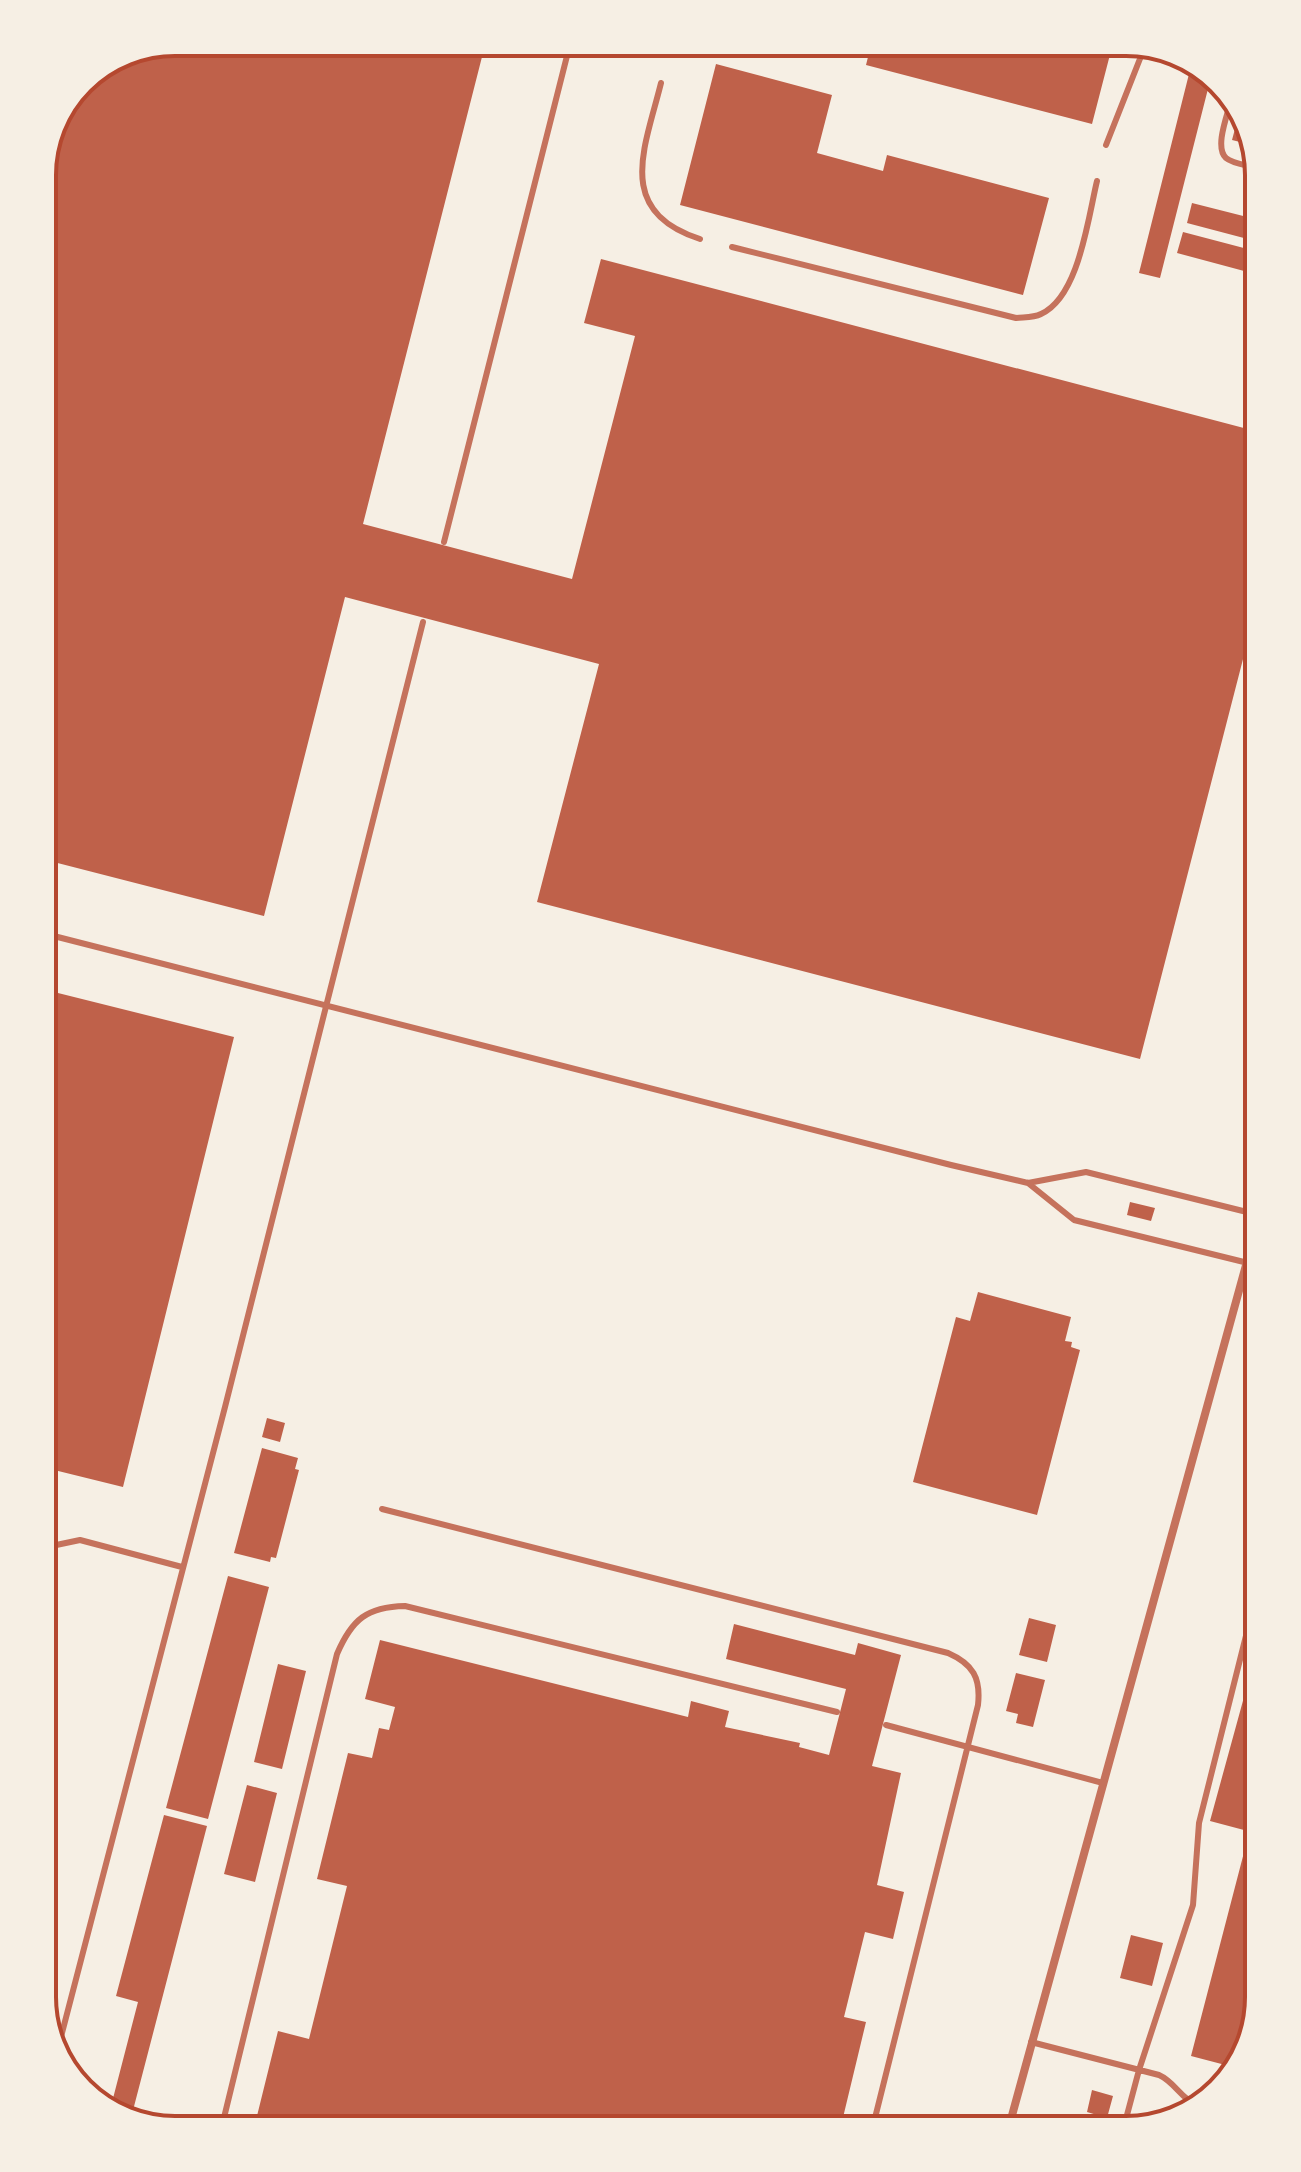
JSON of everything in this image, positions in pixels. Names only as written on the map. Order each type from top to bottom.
[{"type":"street","points":[[1012,2116],[1245,1274]]},
{"type":"lane","points":[[444,542],[567,56]]},
{"type":"lane","points":[[1106,145],[1141,57]]},
{"type":"lane","points":[[661,83],[642,161],[641,180],[645,195],[665,222],[681,233],[700,239]]},
{"type":"lane","points":[[1228,114],[1220,147],[1228,160],[1244,165]]},
{"type":"lane","points":[[732,247],[1016,318],[1029,317],[1049,308],[1068,287],[1097,181]]},
{"type":"lane","points":[[62,2033],[225,1407],[423,622]]},
{"type":"lane","points":[[56,937],[1028,1183],[1074,1220],[1245,1262]]},
{"type":"lane","points":[[1028,1183],[1086,1172],[1245,1212]]},
{"type":"lane","points":[[382,1509],[948,1653],[969,1665],[979,1682],[978,1705],[875,2116]]},
{"type":"lane","points":[[56,1545],[80,1540],[182,1567]]},
{"type":"lane","points":[[224,2116],[337,1654],[354,1623],[368,1612],[385,1606],[405,1606],[837,1712]]},
{"type":"lane","points":[[1127,2116],[1193,1905],[1199,1823],[1245,1640]]},
{"type":"lane","points":[[886,1725],[1103,1783]]},
{"type":"lane","points":[[1031,2042],[1169,2079],[1187,2099]]},
{"type":"building","points":[[175,56],[482,56],[363,524],[572,579],[635,336],[584,323],[601,259],[1245,428],[1245,651],[1140,1059],[537,902],[599,664],[345,597],[264,916],[56,863],[56,167],[68,122],[81,103],[109,76],[129,65],[152,58]]},
{"type":"building","points":[[868,56],[1110,56],[1092,124],[866,65]]},
{"type":"building","points":[[716,64],[832,95],[817,153],[883,171],[887,155],[1049,198],[1023,295],[680,205]]},
{"type":"building","points":[[1189,74],[1208,90],[1160,278],[1139,273]]},
{"type":"building","points":[[1235,128],[1240,142],[1232,140]]},
{"type":"building","points":[[1192,203],[1245,216],[1245,238],[1187,223]]},
{"type":"building","points":[[1183,232],[1245,248],[1245,271],[1177,253]]},
{"type":"building","points":[[56,992],[234,1037],[123,1487],[56,1470]]},
{"type":"building","points":[[1130,1202],[1155,1208],[1151,1221],[1127,1215]]},
{"type":"building","points":[[978,1292],[1071,1317],[1065,1341],[1072,1342],[1071,1347],[1080,1350],[1037,1515],[913,1482],[956,1317],[970,1321]]},
{"type":"building","points":[[267,1418],[285,1423],[280,1442],[262,1437]]},
{"type":"building","points":[[262,1448],[298,1458],[295,1469],[299,1470],[276,1558],[271,1557],[270,1562],[234,1553]]},
{"type":"building","points":[[228,1576],[269,1587],[208,1819],[166,1808]]},
{"type":"building","points":[[1029,1618],[1056,1625],[1047,1662],[1019,1655]]},
{"type":"building","points":[[734,1624],[855,1655],[858,1643],[901,1655],[872,1766],[901,1773],[877,1885],[904,1892],[893,1939],[865,1932],[844,2017],[866,2022],[843,2116],[257,2116],[278,2031],[309,2039],[347,1886],[317,1879],[348,1753],[372,1758],[379,1728],[389,1730],[395,1707],[365,1699],[380,1640],[688,1717],[691,1701],[729,1711],[725,1727],[800,1743],[799,1747],[829,1755],[846,1689],[726,1659]]},
{"type":"building","points":[[278,1664],[306,1671],[282,1769],[254,1762]]},
{"type":"building","points":[[1016,1673],[1045,1680],[1033,1727],[1016,1723],[1018,1714],[1006,1711]]},
{"type":"building","points":[[1245,1693],[1245,1830],[1210,1821]]},
{"type":"building","points":[[247,1785],[277,1793],[255,1882],[224,1874]]},
{"type":"building","points":[[164,1815],[207,1826],[133,2109],[113,2098],[138,2002],[116,1996]]},
{"type":"building","points":[[1245,1849],[1245,1997],[1241,2028],[1224,2065],[1191,2056]]},
{"type":"building","points":[[1131,1935],[1163,1943],[1152,1986],[1120,1978]]},
{"type":"building","points":[[1092,2090],[1113,2096],[1108,2116],[1087,2112]]}]
